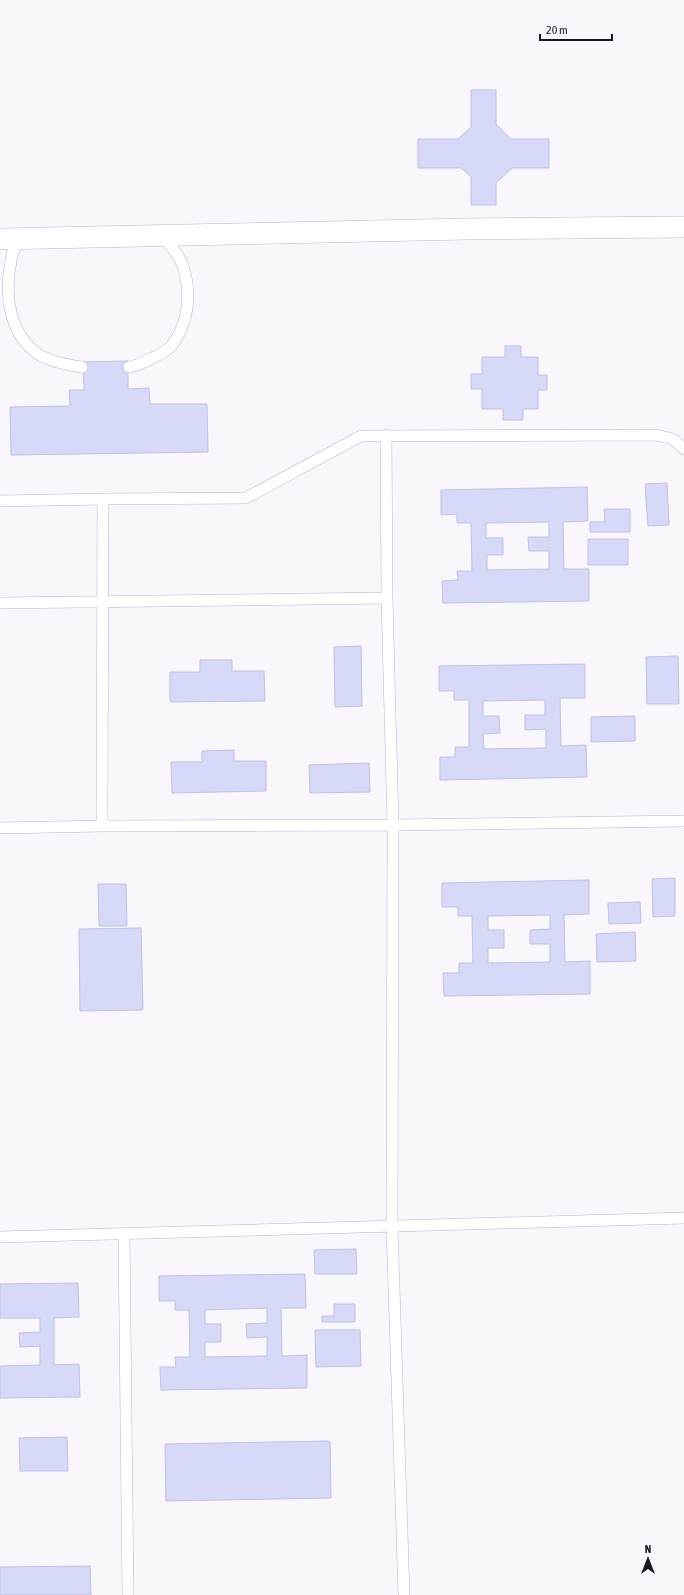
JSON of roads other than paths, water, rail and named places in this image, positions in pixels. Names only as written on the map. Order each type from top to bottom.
[{"type":"street","points":[[0,239],[684,227]]},
{"type":"lane","points":[[130,367],[138,366],[161,354],[171,346],[177,337],[186,313],[188,293],[184,267],[173,248],[162,236]]},
{"type":"lane","points":[[22,238],[12,254],[9,274],[8,293],[12,318],[24,340],[38,354],[57,362],[82,367]]},
{"type":"lane","points":[[0,501],[246,498],[361,436],[656,436],[673,440],[684,449]]},
{"type":"lane","points":[[386,436],[387,598],[393,825],[392,1227],[404,1595]]},
{"type":"lane","points":[[102,826],[103,499]]},
{"type":"lane","points":[[0,603],[387,598]]},
{"type":"lane","points":[[0,828],[684,821]]},
{"type":"lane","points":[[0,1237],[684,1218]]},
{"type":"lane","points":[[124,1234],[128,1595]]}]
